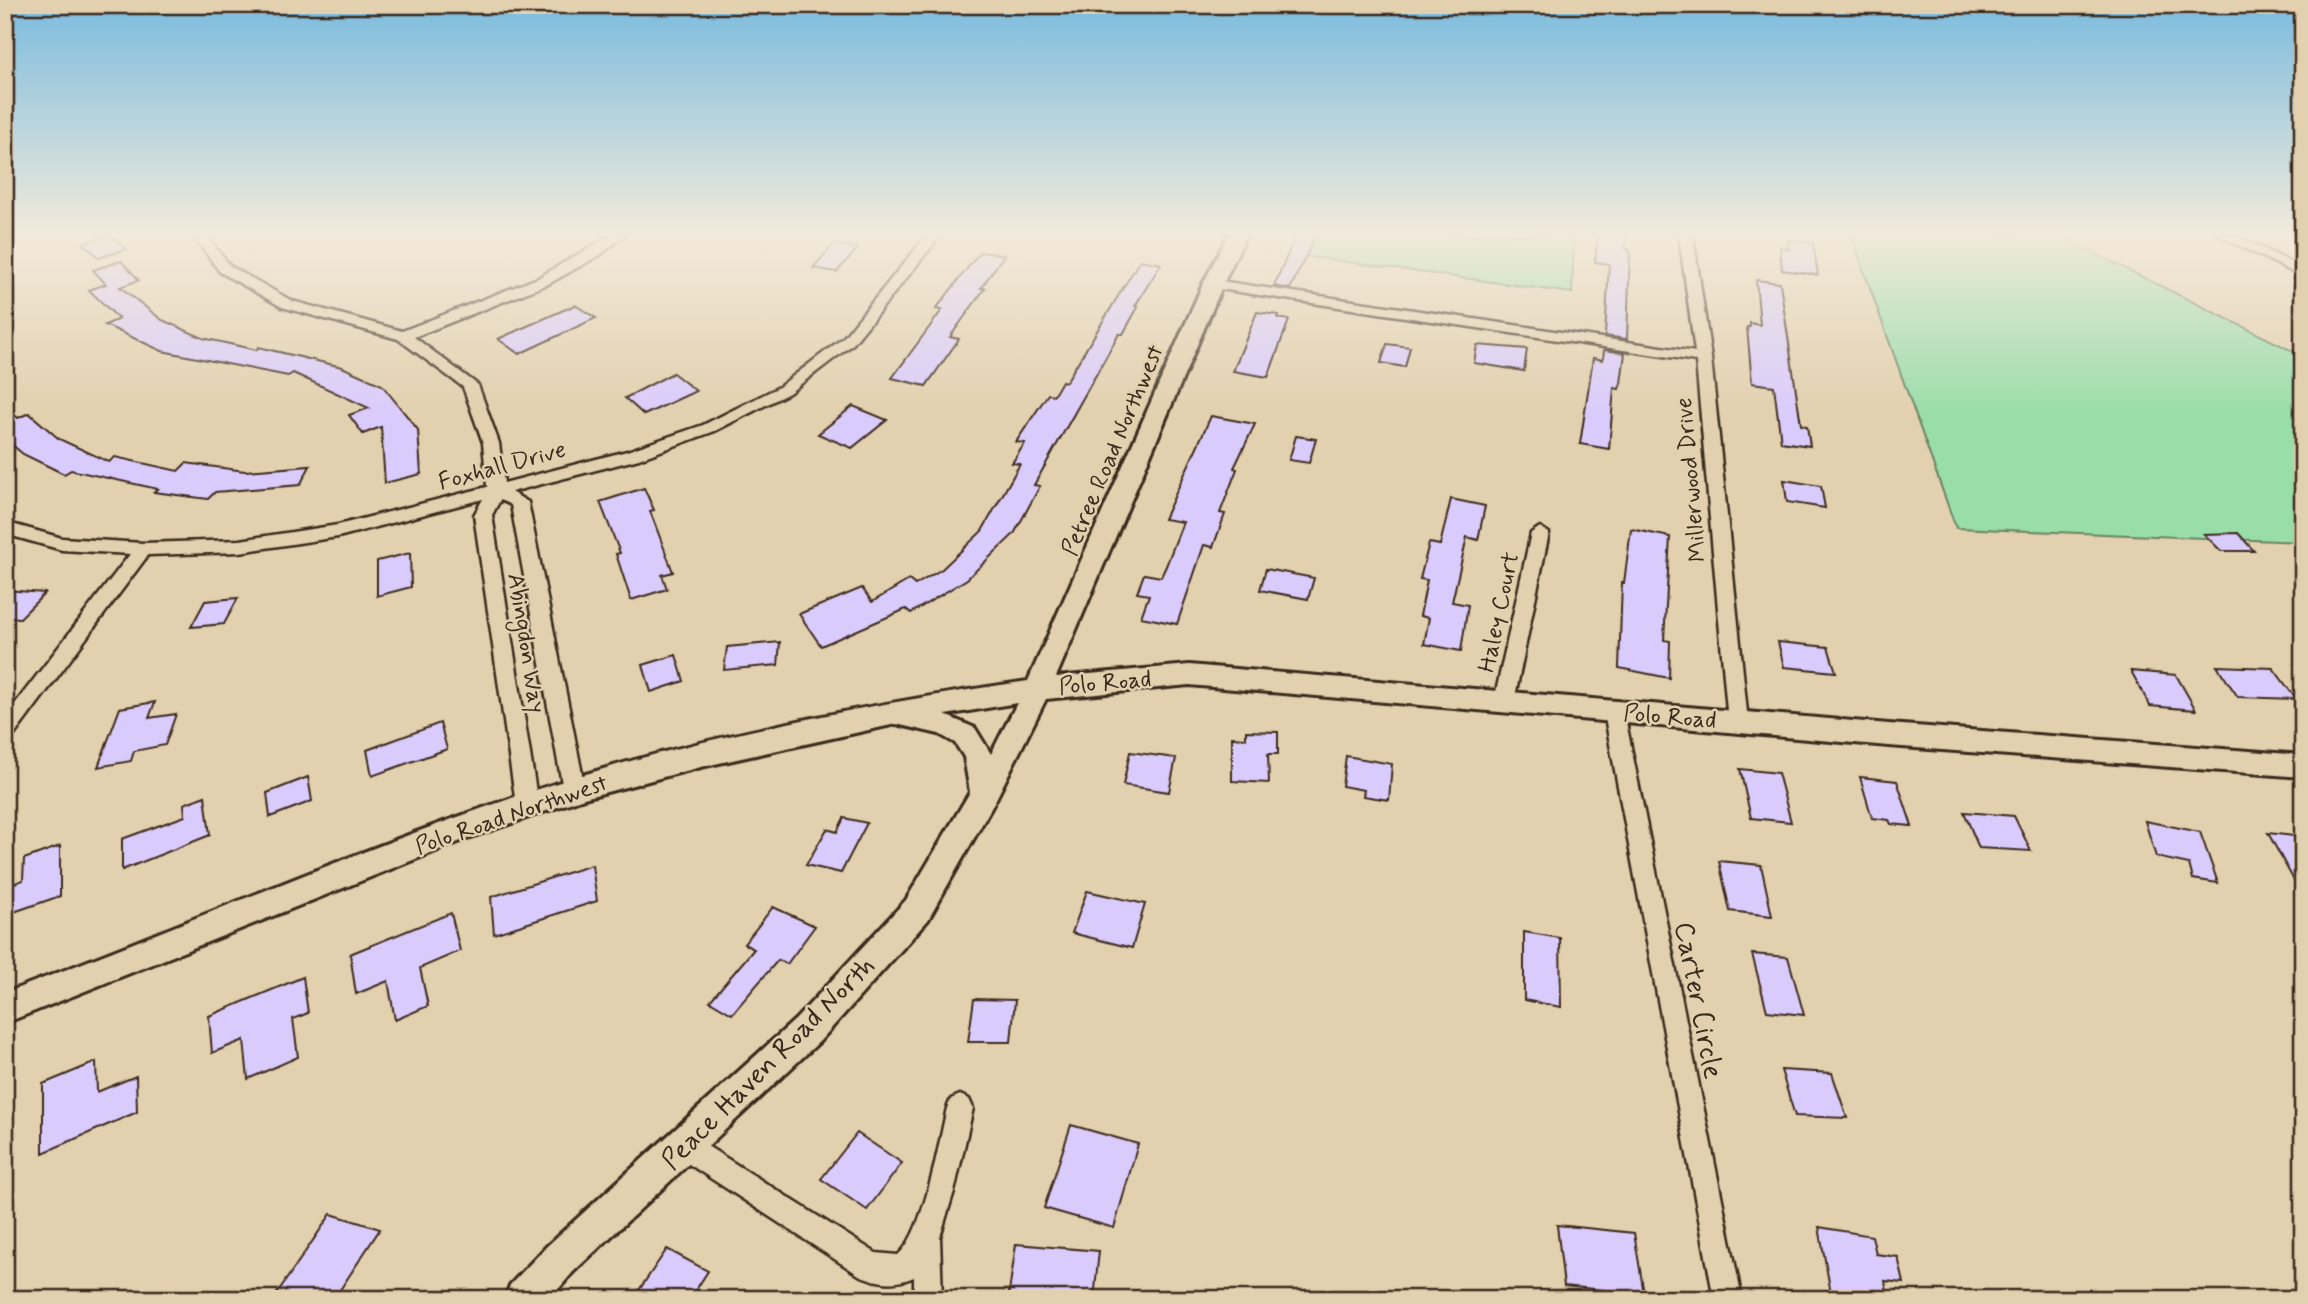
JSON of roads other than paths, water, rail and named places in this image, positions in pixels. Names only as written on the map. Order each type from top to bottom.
[{"type":"main road","name":"Petree Road Northwest","points":[[1038,688],[1208,296]]},
{"type":"main road","name":"Polo Road","points":[[1038,688],[1189,674],[2190,760],[2303,766]]},
{"type":"main road","name":"Polo Road Northwest","points":[[5,1008],[297,891],[527,804],[574,789],[671,763],[887,715],[1038,688]]},
{"type":"main road","name":"Peace Haven Road North","points":[[524,1299],[560,1259],[808,1030],[917,910],[985,793],[1038,688]]},
{"type":"main road","points":[[887,715],[941,723],[962,732],[975,745],[985,793]]},
{"type":"street","name":"Abingdon Way","points":[[273,296],[287,304],[403,336],[470,385],[491,443],[496,492],[483,515],[527,804]]},
{"type":"street","points":[[403,336],[508,296]]},
{"type":"street","name":"Foxhall Drive","points":[[5,528],[62,544],[143,549],[240,546],[338,531],[496,492],[633,455],[697,433],[784,390],[848,341],[885,296]]},
{"type":"street","points":[[1291,296],[1703,358]]},
{"type":"street","name":"Millerwood Drive","points":[[1694,296],[1703,358],[1738,722]]},
{"type":"street","name":"Abingdon Way","points":[[496,492],[519,502],[574,789]]},
{"type":"street","name":"Haley Court","points":[[1504,701],[1540,533]]},
{"type":"street","points":[[5,732],[143,549]]},
{"type":"street","name":"Carter Circle","points":[[1614,712],[1728,1299]]},
{"type":"street","points":[[928,1299],[927,1238],[960,1108]]},
{"type":"street","points":[[684,1146],[883,1271],[899,1269],[914,1260],[927,1238]]}]
